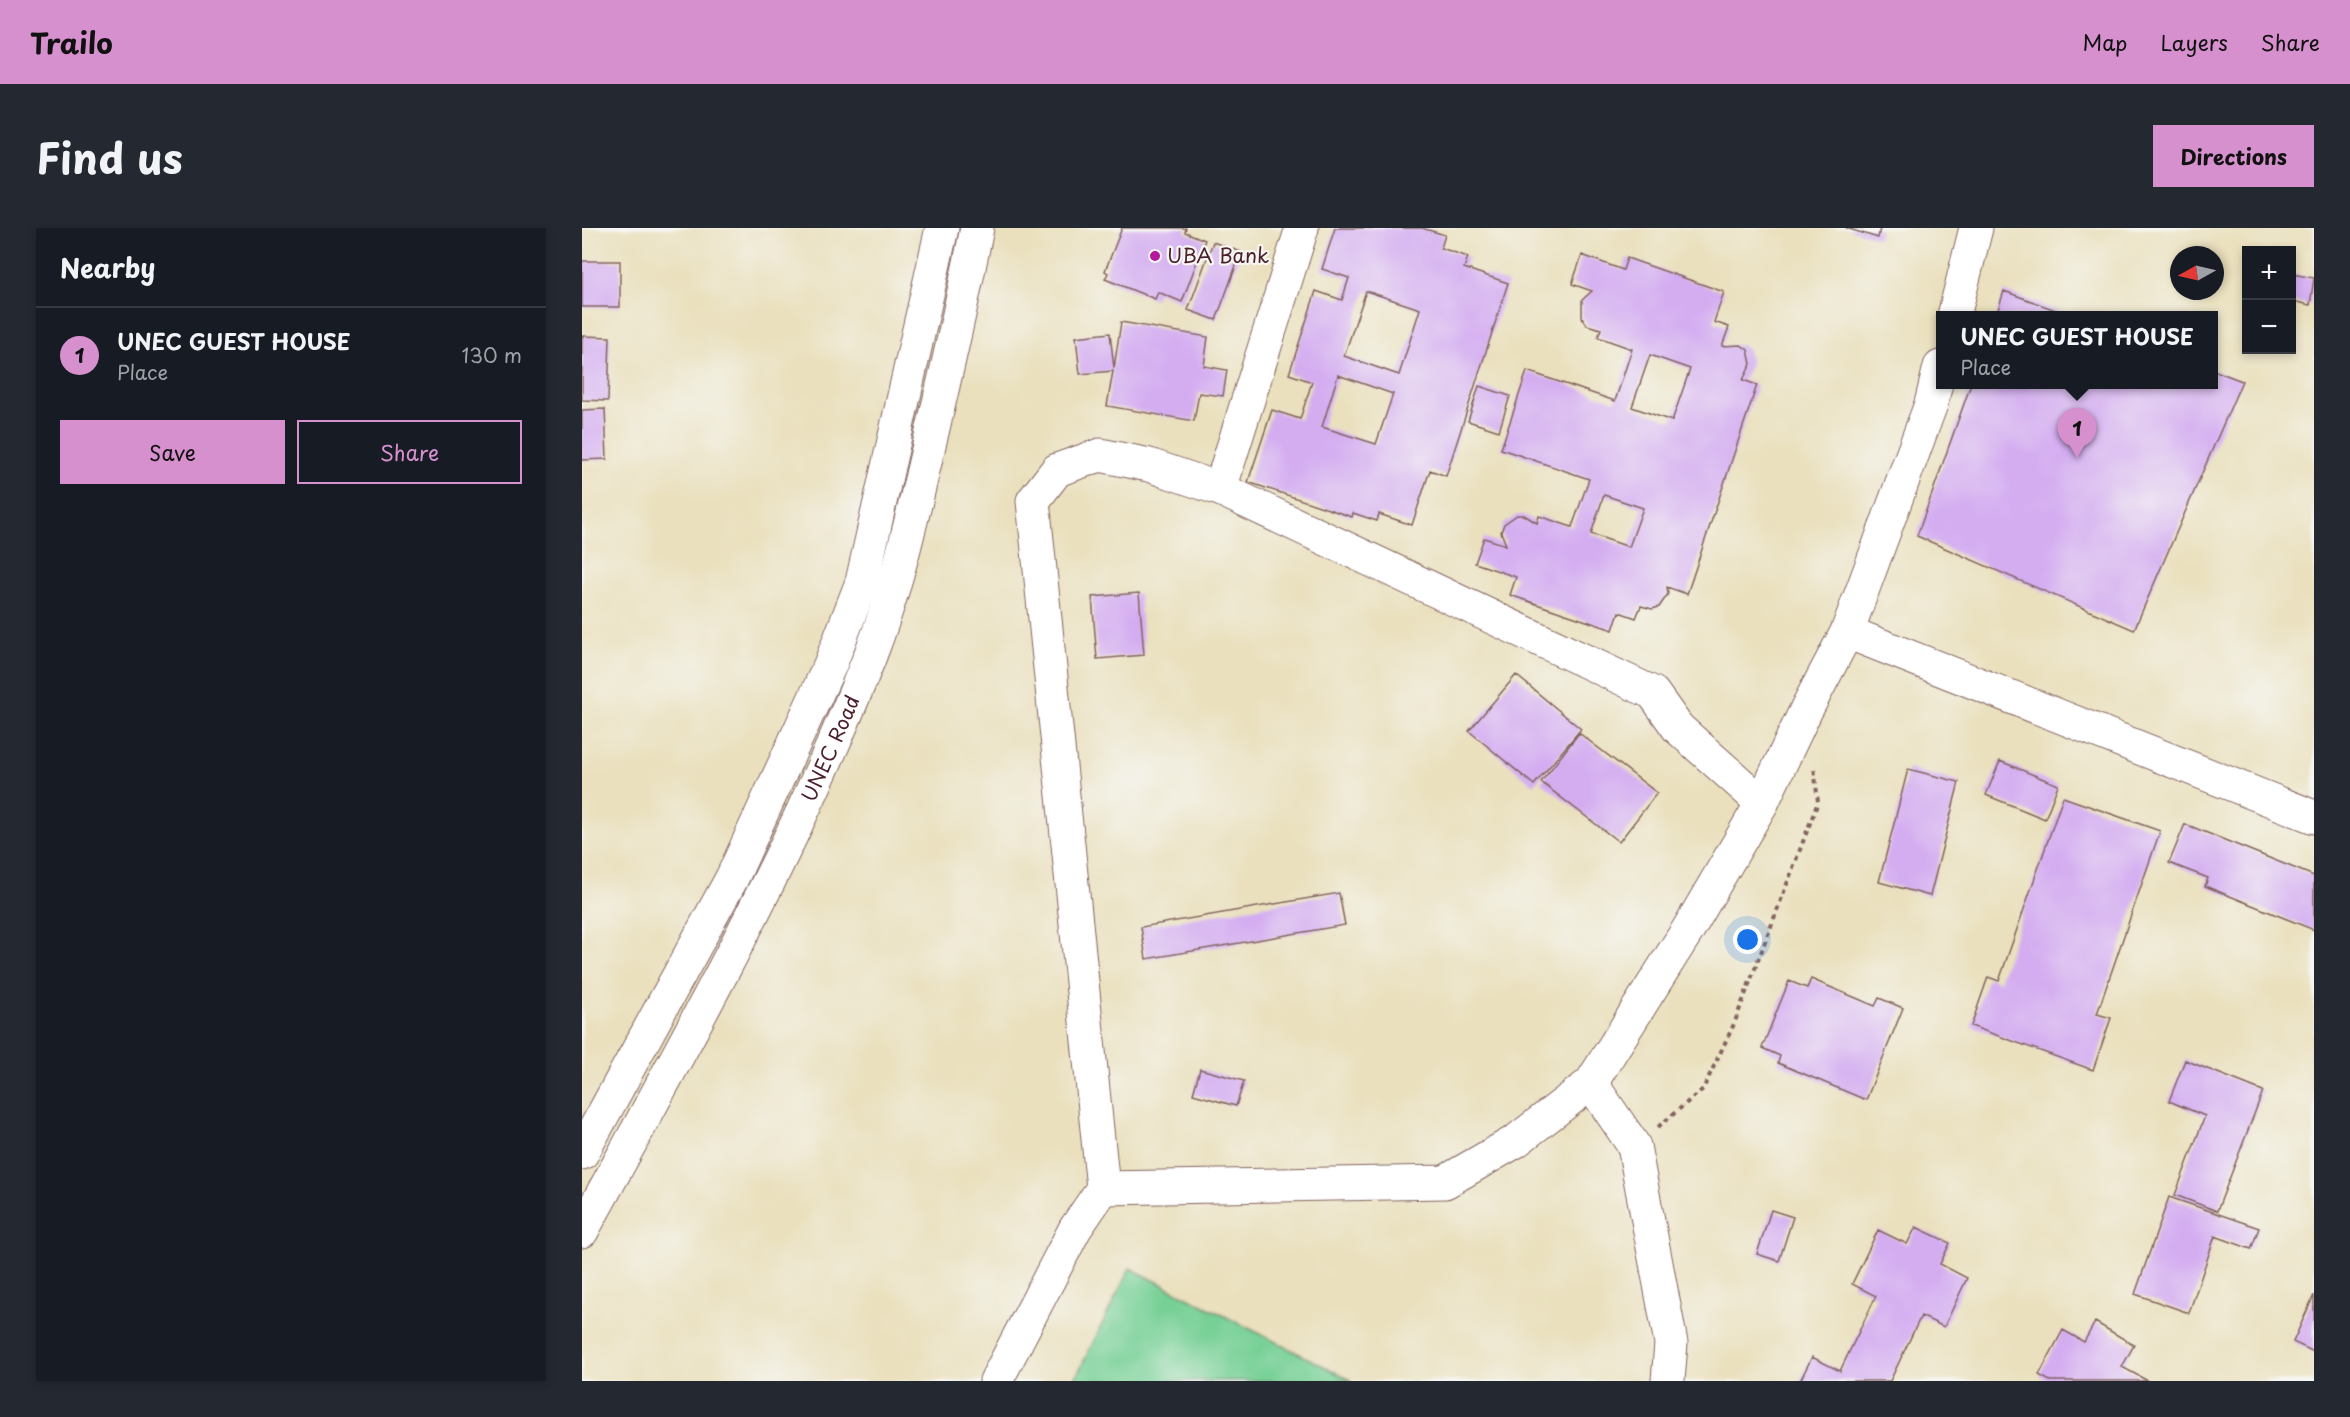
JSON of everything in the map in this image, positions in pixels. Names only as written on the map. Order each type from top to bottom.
[{"type":"street","name":"UNEC Road","points":[[582,1153],[732,878],[827,673],[862,582],[942,228]]},
{"type":"street","name":"UNEC Road","points":[[582,1231],[727,968],[804,811],[871,654],[896,579],[915,504],[977,228]]},
{"type":"street","points":[[1220,489],[1302,228]]},
{"type":"street","points":[[1955,311],[1976,228]]},
{"type":"street","points":[[1102,1188],[1445,1182],[1516,1142],[1592,1083],[1689,928],[1762,803],[1806,710],[1847,632],[1936,386]]},
{"type":"street","points":[[996,1381],[1076,1229],[1102,1188],[1033,501],[1057,470],[1100,455],[1149,465],[1220,489],[1653,693],[1678,728],[1762,803]]},
{"type":"street","points":[[1847,632],[2314,817]]},
{"type":"street","points":[[1592,1083],[1634,1146],[1671,1343],[1668,1381]]},
{"type":"path","points":[[1634,1146],[1703,1089],[1734,1024],[1818,802],[1812,756]]},
{"type":"green space","points":[[1130,1268],[1353,1381],[1074,1381]]},
{"type":"building","name":"UBA Bank","points":[[1122,228],[1186,228],[1185,232],[1205,240],[1182,302],[1158,292],[1155,299],[1105,279],[1108,273],[1105,271]]},
{"type":"building","points":[[1335,228],[1422,228],[1445,235],[1441,248],[1468,257],[1464,268],[1508,283],[1446,476],[1430,470],[1412,525],[1379,514],[1377,521],[1353,513],[1352,517],[1248,482],[1272,410],[1300,419],[1312,382],[1289,374],[1316,291],[1342,300],[1349,278],[1322,269]],"holes":[[[1366,291],[1420,309],[1399,375],[1344,356]],[[1338,375],[1393,394],[1376,444],[1322,427]]]},
{"type":"building","points":[[1846,228],[1880,228],[1878,238]]},
{"type":"building","points":[[1213,242],[1241,252],[1216,320],[1188,310]]},
{"type":"building","points":[[1582,255],[1623,270],[1627,258],[1724,292],[1714,322],[1729,327],[1722,346],[1741,345],[1748,350],[1751,364],[1743,380],[1757,385],[1687,594],[1667,587],[1668,594],[1659,607],[1652,609],[1641,606],[1636,618],[1619,612],[1613,630],[1510,595],[1516,577],[1475,563],[1484,538],[1506,545],[1501,532],[1504,524],[1517,515],[1524,515],[1537,523],[1539,516],[1572,527],[1589,479],[1501,449],[1527,371],[1615,401],[1632,349],[1598,337],[1601,329],[1587,325],[1582,317],[1582,300],[1592,291],[1572,284]],"holes":[[[1650,355],[1690,369],[1672,421],[1632,407]],[[1604,495],[1643,508],[1629,547],[1591,534]]]},
{"type":"building","points":[[582,261],[620,261],[620,307],[582,307]]},
{"type":"building","points":[[2296,275],[2314,278],[2310,305],[2296,302]]},
{"type":"building","points":[[2004,291],[2058,311],[1998,311]]},
{"type":"building","points":[[1121,322],[1208,337],[1204,366],[1227,370],[1223,396],[1199,393],[1194,421],[1107,406],[1113,371],[1080,374],[1076,337],[1110,333],[1114,368]]},
{"type":"building","points":[[582,336],[610,337],[608,401],[582,400]]},
{"type":"building","points":[[2218,372],[2242,381],[2134,630],[1917,536],[1969,389],[2218,389]]},
{"type":"building","points":[[1479,386],[1510,396],[1499,431],[1468,421]]},
{"type":"building","points":[[605,409],[607,459],[582,460],[582,410]]},
{"type":"building","points":[[1139,593],[1144,655],[1097,659],[1092,597]]},
{"type":"building","points":[[1516,675],[1581,729],[1534,785],[1469,731]]},
{"type":"building","points":[[1579,733],[1657,793],[1619,842],[1541,782]]},
{"type":"building","points":[[2000,761],[2058,785],[2045,819],[1986,795]]},
{"type":"building","points":[[1908,769],[1959,782],[1930,896],[1879,882]]},
{"type":"building","points":[[2063,797],[2160,831],[2097,1014],[2111,1018],[2093,1070],[1971,1026],[1988,977],[1999,981]]},
{"type":"building","points":[[2185,824],[2314,876],[2314,930],[2205,886],[2208,878],[2169,863]]},
{"type":"building","points":[[1339,893],[1345,925],[1146,959],[1141,927]]},
{"type":"building","points":[[1811,979],[1875,1006],[1879,998],[1903,1008],[1866,1100],[1778,1063],[1780,1056],[1762,1048],[1789,981],[1807,988]]},
{"type":"building","points":[[2185,1060],[2263,1091],[2217,1211],[2175,1195],[2205,1116],[2169,1101]]},
{"type":"building","points":[[1200,1069],[1244,1081],[1236,1106],[1193,1094]]},
{"type":"building","points":[[2169,1197],[2259,1228],[2251,1249],[2215,1236],[2189,1313],[2135,1294]]},
{"type":"building","points":[[1771,1210],[1793,1217],[1779,1261],[1757,1254]]},
{"type":"building","points":[[1916,1227],[1950,1243],[1940,1264],[1967,1278],[1944,1327],[1921,1316],[1890,1381],[1800,1381],[1812,1357],[1840,1371],[1876,1296],[1852,1284],[1878,1230],[1907,1244]]},
{"type":"building","points":[[2314,1295],[2314,1352],[2293,1342]]},
{"type":"building","points":[[2095,1322],[2134,1345],[2122,1367],[2148,1381],[2050,1381],[2039,1375],[2063,1330],[2084,1342]]},
{"type":"place","name":"UBA Bank","points":[[1155,256]]},
{"type":"place","name":"UNEC GUEST HOUSE","points":[[2077,458]]}]
